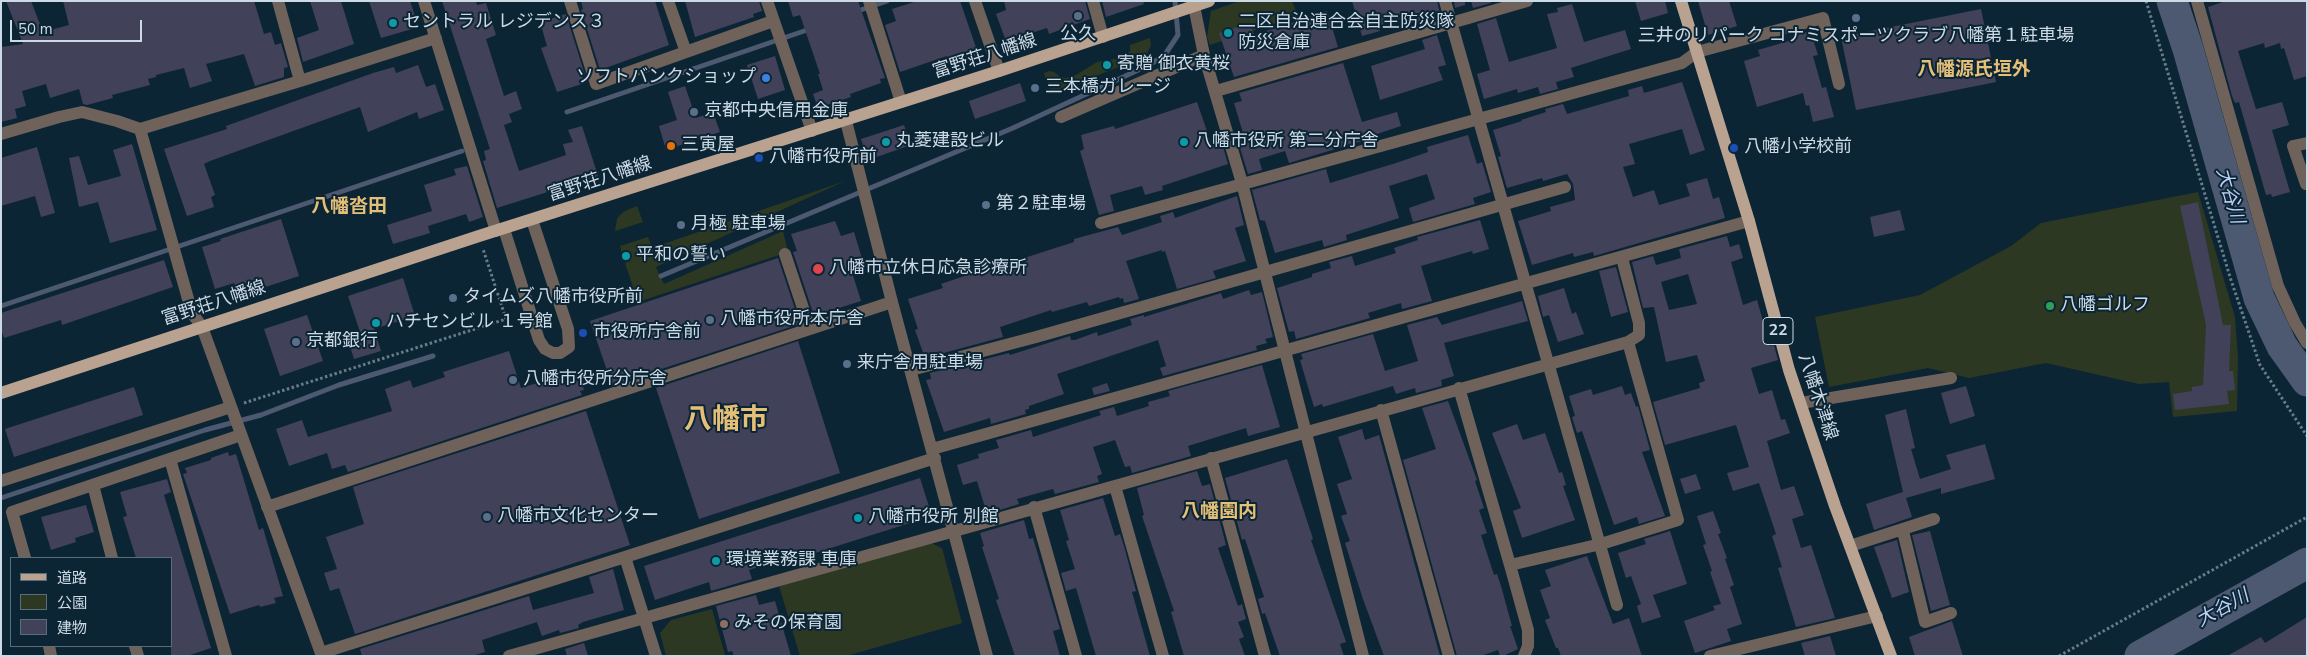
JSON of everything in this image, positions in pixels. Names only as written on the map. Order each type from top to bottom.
[{"type":"main road","name":"富野荘八幡線","points":[[1,393],[479,236],[846,121],[1208,1]]},
{"type":"main road","name":"八幡木津線","points":[[1681,1],[1749,221],[1789,370],[1850,546],[1891,656]]},
{"type":"street","points":[[278,1],[300,81]]},
{"type":"street","points":[[424,1],[500,230],[539,340],[545,350],[560,353],[569,347],[568,329],[532,220]]},
{"type":"street","points":[[570,1],[596,84],[686,52],[774,24]]},
{"type":"street","points":[[668,1],[686,52]]},
{"type":"street","points":[[768,1],[774,24],[812,131]]},
{"type":"street","points":[[975,1],[999,71]]},
{"type":"street","points":[[1093,1],[1103,37]]},
{"type":"street","points":[[1445,1],[1550,364],[1617,605]]},
{"type":"street","points":[[1216,91],[1527,1]]},
{"type":"street","points":[[2196,1],[2278,286],[2295,323],[2307,342]]},
{"type":"street","points":[[1194,6],[1204,55],[1242,183],[1363,656]]},
{"type":"street","points":[[871,7],[902,102]]},
{"type":"street","points":[[1101,223],[1682,63],[1697,52],[1824,18],[1839,84]]},
{"type":"street","points":[[1,134],[82,112],[140,129],[436,38]]},
{"type":"street","points":[[1061,117],[1204,55]]},
{"type":"street","points":[[846,121],[892,302],[988,656]]},
{"type":"street","points":[[140,129],[170,241],[192,313],[202,327],[321,654],[625,557],[934,454],[1285,351],[1749,221]]},
{"type":"street","points":[[2306,184],[2293,146],[2307,143]]},
{"type":"street","points":[[911,370],[1564,187]]},
{"type":"street","points":[[785,254],[810,329]]},
{"type":"street","points":[[508,656],[1628,342],[1639,335],[1639,323],[1622,258]]},
{"type":"street","points":[[268,507],[892,302]]},
{"type":"street","points":[[1510,565],[1601,544],[1678,520],[1628,342]]},
{"type":"street","points":[[1800,403],[1951,378]]},
{"type":"street","points":[[1459,388],[1528,630],[1526,651],[1538,656]]},
{"type":"street","points":[[1,481],[232,410]]},
{"type":"street","points":[[1381,410],[1449,656]]},
{"type":"street","points":[[25,557],[7,514],[170,459],[240,432]]},
{"type":"street","points":[[1212,458],[1265,656]]},
{"type":"street","points":[[170,459],[226,656]]},
{"type":"street","points":[[93,485],[112,557]]},
{"type":"street","points":[[1115,486],[1163,656]]},
{"type":"street","points":[[1034,507],[1076,656]]},
{"type":"street","points":[[1850,546],[1934,519]]},
{"type":"street","points":[[1903,530],[1925,622],[1951,613]]},
{"type":"street","points":[[625,557],[656,656]]},
{"type":"street","points":[[1710,656],[1877,616]]},
{"type":"path","points":[[2146,1],[2231,280],[2260,365],[2307,436]]},
{"type":"path","points":[[232,410],[506,319],[479,236]]},
{"type":"path","points":[[2059,656],[2307,517]]},
{"type":"green space","points":[[1240,1],[1292,1],[1298,16],[1210,45],[1207,37],[1211,11]]},
{"type":"green space","points":[[1150,38],[1151,45],[1146,56],[1051,94],[1044,73],[1054,72],[1066,78],[1076,75],[1097,62],[1126,55],[1130,51],[1130,45]]},
{"type":"green space","points":[[845,181],[656,267],[664,284],[783,231],[788,252],[638,302],[625,263],[630,261],[627,251],[622,253],[620,246],[648,237],[652,248]]},
{"type":"green space","name":"八幡ゴルフ","points":[[2198,192],[2235,317],[2238,358],[2237,411],[2173,417],[2169,382],[2139,384],[2046,363],[1969,378],[1928,368],[1829,387],[1815,317],[1920,295],[2011,246],[2041,223]]},
{"type":"green space","points":[[637,206],[643,222],[615,231],[617,219],[620,215]]},
{"type":"green space","points":[[931,543],[942,548],[962,623],[846,656],[800,656],[779,586]]},
{"type":"green space","points":[[712,609],[725,655],[729,656],[666,656],[660,633],[671,620]]},
{"type":"building","points":[[6,1],[31,1],[43,32],[69,25],[63,1],[254,1],[264,34],[271,32],[275,45],[281,43],[288,67],[284,68],[284,77],[255,86],[244,54],[206,64],[212,81],[190,88],[184,68],[148,79],[150,85],[112,95],[113,98],[87,105],[83,104],[79,89],[50,98],[46,84],[22,91],[26,106],[15,109],[17,118],[1,122],[1,47],[23,44]]},
{"type":"building","points":[[310,1],[341,1],[354,44],[303,62],[297,38],[319,30]]},
{"type":"building","name":"セントラル レジデンス３","points":[[369,1],[410,1],[415,16],[408,18],[412,29],[381,38]]},
{"type":"building","points":[[442,1],[476,1],[477,5],[486,3],[496,35],[486,39],[504,96],[516,91],[522,109],[509,114],[512,122],[504,125],[519,171],[566,155],[563,144],[573,142],[568,130],[582,126],[598,176],[497,208],[483,161],[486,160],[484,151],[490,149]]},
{"type":"building","points":[[581,1],[655,1],[669,45],[600,70],[581,10],[583,9]]},
{"type":"building","points":[[685,1],[759,1],[762,11],[753,14],[754,17],[695,37]]},
{"type":"building","points":[[788,1],[858,1],[885,78],[880,79],[881,83],[850,94],[851,97],[818,108],[813,94],[823,90],[818,74],[820,74],[800,15],[793,17]]},
{"type":"building","points":[[917,1],[960,1],[979,56],[950,65],[947,56],[900,72],[885,25],[896,21],[892,9]]},
{"type":"building","points":[[1004,1],[1085,1],[1090,19],[1049,34],[1047,28],[1006,41],[996,14],[1006,10]]},
{"type":"building","points":[[1102,1],[1143,1],[1144,4],[1106,17]]},
{"type":"building","points":[[1352,1],[1437,1],[1440,13],[1433,14],[1435,19],[1417,24],[1414,14],[1379,26],[1380,31],[1362,36]]},
{"type":"building","points":[[1454,1],[1465,1],[1465,5],[1455,8]]},
{"type":"building","points":[[1471,1],[1491,1],[1491,3],[1473,8]]},
{"type":"building","points":[[1635,1],[1665,1],[1668,13],[1641,21]]},
{"type":"building","points":[[1698,1],[1729,1],[1737,26],[1708,35]]},
{"type":"building","points":[[2226,1],[2307,1],[2307,76],[2294,80],[2284,48],[2281,49],[2280,43],[2265,48],[2264,43],[2238,51],[2256,109],[2282,102],[2289,125],[2272,130],[2290,192],[2272,197],[2271,194],[2266,195],[2239,102],[2235,103],[2232,96],[2208,7]]},
{"type":"building","points":[[1572,4],[1584,42],[1625,30],[1631,49],[1571,68],[1574,77],[1556,82],[1558,89],[1540,94],[1538,87],[1518,93],[1517,89],[1484,99],[1477,74],[1490,70],[1477,24],[1496,18],[1509,62],[1557,48],[1547,14],[1558,12],[1557,8]]},
{"type":"building","points":[[1981,9],[1996,82],[1856,110],[1841,37]]},
{"type":"building","points":[[1327,11],[1338,47],[1234,77],[1219,33],[1250,23],[1254,35]]},
{"type":"building","points":[[566,14],[585,75],[582,76],[585,83],[557,92],[541,48],[547,46],[540,22]]},
{"type":"building","points":[[1807,32],[1808,37],[1812,36],[1818,55],[1813,56],[1822,88],[1826,87],[1834,117],[1813,122],[1809,105],[1806,106],[1803,93],[1757,107],[1744,61],[1760,56],[1758,50],[1792,40],[1791,37]]},
{"type":"building","points":[[1437,35],[1446,65],[1438,67],[1443,80],[1380,100],[1371,66],[1425,49],[1422,40]]},
{"type":"building","name":"ソフトバンクショップ","points":[[775,56],[785,90],[758,99],[747,65]]},
{"type":"building","points":[[1343,63],[1362,122],[1397,112],[1401,126],[1371,136],[1372,138],[1289,163],[1285,151],[1259,159],[1262,170],[1248,174],[1236,135],[1243,133],[1234,103],[1242,101],[1239,93]]},
{"type":"building","points":[[418,65],[426,87],[435,84],[444,110],[419,119],[417,112],[368,132],[360,107],[210,161],[204,164],[215,195],[211,197],[214,207],[187,216],[164,149],[227,129],[226,126],[373,73],[394,67],[396,73]]},
{"type":"building","points":[[1682,82],[1705,150],[1690,155],[1682,129],[1629,144],[1635,164],[1623,167],[1633,197],[1654,190],[1659,205],[1690,196],[1686,184],[1707,178],[1713,199],[1719,197],[1725,218],[1594,256],[1593,252],[1574,257],[1573,253],[1532,265],[1518,221],[1551,211],[1550,207],[1575,200],[1573,184],[1567,174],[1543,181],[1542,178],[1507,188],[1498,157],[1501,156],[1493,130],[1522,121],[1546,112],[1545,109],[1563,104],[1567,114],[1629,96],[1628,90],[1642,86],[1644,93]]},
{"type":"building","points":[[1020,83],[1026,101],[975,119],[969,101]]},
{"type":"building","name":"京都中央信用金庫","points":[[685,86],[696,118],[713,112],[720,132],[666,150],[659,126],[677,120],[668,92]]},
{"type":"building","points":[[1197,102],[1211,143],[1221,140],[1228,164],[1162,186],[1163,190],[1145,195],[1142,186],[1110,195],[1114,211],[1099,215],[1080,151],[1084,149],[1081,135],[1114,126],[1115,129]]},
{"type":"building","name":"丸菱建設ビル","points":[[904,125],[911,145],[868,160],[861,139]]},
{"type":"building","points":[[1468,135],[1477,164],[1482,162],[1491,192],[1473,198],[1475,204],[1413,222],[1409,208],[1435,199],[1427,174],[1389,186],[1399,218],[1346,235],[1347,240],[1324,247],[1322,240],[1275,253],[1265,221],[1260,220],[1252,190],[1326,169],[1330,183],[1428,152],[1427,147]]},
{"type":"building","points":[[132,144],[157,230],[110,243],[98,202],[79,207],[69,158],[79,156],[88,185],[121,176],[113,150]]},
{"type":"building","points":[[37,147],[55,213],[41,217],[35,196],[1,206],[1,158]]},
{"type":"building","points":[[467,166],[483,217],[469,222],[466,214],[428,226],[430,233],[393,244],[387,225],[432,211],[424,185],[456,175],[454,169]]},
{"type":"building","points":[[1237,196],[1244,225],[1235,228],[1246,261],[1213,271],[1216,278],[1177,289],[1165,251],[1162,252],[1162,250],[1126,261],[1139,299],[1124,303],[1123,298],[1120,299],[1119,297],[1089,306],[1087,302],[1052,312],[1051,310],[1000,327],[1003,337],[925,358],[915,330],[918,329],[908,299],[943,288],[941,284],[976,272],[975,270],[1017,257],[1018,260],[1074,242],[1074,239],[1118,227],[1122,235],[1162,222],[1160,216],[1173,212],[1175,218]]},
{"type":"building","points":[[2198,202],[2223,325],[2231,325],[2229,371],[2233,371],[2235,390],[2227,391],[2229,404],[2175,410],[2173,394],[2192,391],[2192,387],[2203,385],[2206,325],[2180,206]]},
{"type":"building","points":[[1900,210],[1905,230],[1874,237],[1870,217]]},
{"type":"building","points":[[281,219],[299,276],[238,296],[234,283],[215,289],[202,247],[221,241],[220,239]]},
{"type":"building","points":[[1480,220],[1489,249],[1473,254],[1472,251],[1421,266],[1432,301],[1402,309],[1401,303],[1368,313],[1370,318],[1296,339],[1294,331],[1289,332],[1277,288],[1312,277],[1312,274],[1331,268],[1329,262],[1352,256],[1355,266],[1396,253],[1394,248],[1418,240],[1417,237]]},
{"type":"building","points":[[835,221],[841,236],[854,232],[864,265],[851,269],[861,301],[814,316],[793,252],[797,251],[791,234]]},
{"type":"building","points":[[1727,236],[1730,247],[1739,244],[1743,258],[1731,262],[1743,305],[1757,300],[1770,346],[1774,345],[1778,360],[1751,368],[1759,394],[1772,390],[1781,420],[1785,419],[1790,433],[1767,441],[1781,490],[1794,486],[1804,515],[1792,519],[1801,548],[1811,545],[1835,618],[1796,627],[1778,568],[1782,567],[1772,536],[1776,534],[1759,483],[1733,491],[1727,473],[1749,467],[1736,425],[1665,445],[1653,402],[1700,388],[1699,383],[1705,381],[1697,355],[1666,362],[1654,307],[1643,308],[1632,262],[1653,256],[1656,265],[1681,258],[1679,249]],"holes":[[[1688,274],[1697,304],[1669,310],[1661,282]]]},
{"type":"building","points":[[778,258],[800,324],[612,385],[590,321]]},
{"type":"building","points":[[164,260],[173,287],[62,325],[61,320],[4,338],[1,329],[1,313]]},
{"type":"building","points":[[1616,267],[1628,312],[1611,317],[1599,271]]},
{"type":"building","name":"ハチセンビル １号館","points":[[403,278],[415,316],[374,329],[381,351],[354,359],[348,340],[361,335],[348,296]]},
{"type":"building","points":[[1564,288],[1572,314],[1576,312],[1584,334],[1558,342],[1549,315],[1543,317],[1538,296]]},
{"type":"building","points":[[1249,290],[1251,295],[1262,292],[1273,337],[1265,339],[1267,343],[1256,346],[1257,350],[1163,376],[1160,368],[1166,366],[1158,340],[1057,374],[1064,394],[1029,406],[1029,409],[1025,410],[1026,414],[991,424],[990,418],[944,432],[926,380],[931,379],[930,373],[1009,353],[1010,355],[1070,336],[1071,340],[1075,340],[1097,332],[1098,336],[1132,325],[1130,319],[1144,315],[1144,317],[1221,293],[1223,299]]},
{"type":"building","points":[[1522,301],[1528,321],[1444,343],[1454,376],[1441,380],[1442,386],[1416,393],[1415,388],[1396,394],[1393,386],[1323,407],[1322,404],[1314,407],[1300,360],[1303,359],[1301,354],[1373,334],[1385,371],[1418,361],[1407,325],[1437,317],[1442,325]]},
{"type":"building","points":[[307,315],[323,361],[280,376],[264,329]]},
{"type":"building","points":[[798,341],[840,473],[699,519],[656,388]]},
{"type":"building","points":[[509,351],[521,388],[578,370],[584,390],[580,391],[582,395],[348,472],[345,465],[332,469],[327,453],[289,466],[276,429],[302,420],[308,437],[392,411],[385,389],[410,380],[413,388],[445,377],[443,372]]},
{"type":"building","points":[[1262,365],[1280,427],[1248,436],[1246,428],[1188,446],[1191,456],[1132,473],[1130,466],[1125,467],[1115,440],[1093,447],[1102,474],[1097,476],[1099,482],[1055,494],[1053,489],[1017,499],[1019,504],[987,514],[977,481],[963,485],[957,465],[979,458],[978,454],[999,448],[996,440],[1031,430],[1033,437],[1101,415],[1099,411],[1114,407],[1117,416],[1149,406],[1148,402],[1170,396],[1168,391]]},
{"type":"building","points":[[1107,383],[1110,391],[1094,395],[1092,388]]},
{"type":"building","points":[[1622,386],[1625,395],[1631,393],[1636,407],[1638,406],[1650,450],[1642,452],[1665,516],[1639,524],[1637,517],[1614,525],[1582,431],[1577,433],[1572,417],[1575,416],[1569,396],[1591,389],[1593,395]]},
{"type":"building","points":[[1966,386],[1975,416],[1950,424],[1941,393]]},
{"type":"building","points":[[134,387],[143,415],[14,457],[5,429]]},
{"type":"building","points":[[1448,401],[1477,480],[1475,481],[1484,508],[1479,510],[1487,533],[1481,535],[1494,575],[1497,574],[1501,586],[1512,626],[1510,626],[1518,649],[1503,656],[1500,656],[1498,650],[1481,656],[1457,656],[1403,460],[1436,449],[1422,408]]},
{"type":"building","points":[[1906,409],[1915,448],[1911,449],[1920,479],[1951,469],[1946,455],[1985,444],[1995,479],[1941,494],[1941,488],[1906,498],[1912,517],[1874,530],[1866,504],[1903,492],[1885,415]]},
{"type":"building","points":[[586,411],[630,545],[355,634],[339,588],[330,591],[324,573],[337,569],[326,537],[364,524],[353,487]]},
{"type":"building","points":[[1517,424],[1523,440],[1545,433],[1559,473],[1562,472],[1566,485],[1563,486],[1575,520],[1522,538],[1513,511],[1521,508],[1492,433]]},
{"type":"building","points":[[1362,429],[1365,440],[1379,435],[1440,656],[1384,656],[1363,599],[1345,543],[1350,541],[1341,516],[1347,514],[1337,484],[1352,479],[1338,437]]},
{"type":"building","points":[[228,452],[229,456],[236,454],[259,530],[263,528],[283,596],[274,598],[276,603],[260,607],[259,605],[230,614],[183,474],[187,473],[185,468],[211,460],[211,458]]},
{"type":"building","points":[[1287,459],[1313,539],[1311,540],[1346,642],[1340,644],[1344,656],[1280,656],[1265,613],[1262,614],[1258,599],[1264,597],[1245,539],[1242,540],[1225,478]]},
{"type":"building","points":[[1197,471],[1202,486],[1210,484],[1226,545],[1218,548],[1238,606],[1242,604],[1246,619],[1238,622],[1244,637],[1239,639],[1245,656],[1184,656],[1171,612],[1174,611],[1142,516],[1144,515],[1137,488]]},
{"type":"building","points":[[1696,474],[1701,489],[1685,494],[1680,479]]},
{"type":"building","points":[[920,478],[932,516],[796,559],[795,555],[749,570],[752,579],[711,591],[709,582],[655,600],[644,566]]},
{"type":"building","points":[[167,479],[171,492],[164,495],[211,648],[187,656],[171,656],[172,557],[136,557],[123,517],[127,516],[120,492]]},
{"type":"building","points":[[1103,498],[1115,536],[1120,534],[1124,546],[1136,591],[1132,592],[1150,656],[1096,656],[1076,588],[1066,591],[1061,573],[1075,569],[1066,541],[1069,540],[1060,510]]},
{"type":"building","points":[[86,505],[94,532],[75,538],[76,542],[51,550],[41,517]]},
{"type":"building","points":[[1713,511],[1721,533],[1718,534],[1734,585],[1730,587],[1742,624],[1727,629],[1731,641],[1695,653],[1684,621],[1715,610],[1713,606],[1721,604],[1710,572],[1712,571],[1703,545],[1706,544],[1697,516]]},
{"type":"building","points":[[1024,520],[1029,539],[1033,538],[1060,629],[1053,631],[1060,656],[1015,656],[996,600],[999,599],[982,547],[984,546],[980,533]]},
{"type":"building","points":[[1670,531],[1687,584],[1653,595],[1661,617],[1642,623],[1637,606],[1641,604],[1631,576],[1626,578],[1618,553],[1646,544],[1644,539]]},
{"type":"building","points":[[1930,531],[1950,605],[1931,611],[1912,535]]},
{"type":"building","points":[[1897,540],[1909,592],[1892,598],[1874,547]]},
{"type":"building","points":[[1587,556],[1613,624],[1629,618],[1642,656],[1561,656],[1558,648],[1556,648],[1545,620],[1550,618],[1540,590],[1551,586],[1545,570]]},
{"type":"building","points":[[613,569],[624,610],[583,622],[578,625],[579,628],[560,633],[559,630],[542,636],[537,622],[482,640],[485,652],[472,656],[362,656],[360,649],[529,596],[533,610],[594,593],[589,577]]},
{"type":"building","points":[[756,595],[759,605],[775,601],[791,656],[734,656],[732,651],[728,652],[716,606]]},
{"type":"building","points":[[2307,617],[2307,656],[2227,656],[2261,637],[2265,643]]},
{"type":"building","points":[[1952,621],[1963,656],[1915,656],[1909,637]]},
{"type":"building","points":[[1830,636],[1836,656],[1805,656],[1801,643]]},
{"type":"building","points":[[584,643],[588,656],[567,656],[565,649]]},
{"type":"waterway","points":[[855,12],[887,1]]},
{"type":"waterway","points":[[661,276],[1013,128],[1147,66],[1164,56],[1178,35],[1175,1]]},
{"type":"waterway","name":"大谷川","points":[[2172,1],[2188,49],[2259,298],[2282,346],[2307,381]]},
{"type":"waterway","points":[[567,112],[810,29]]},
{"type":"waterway","points":[[1,306],[462,151]]},
{"type":"waterway","points":[[1,498],[205,430],[261,415],[339,385],[433,356]]},
{"type":"waterway","name":"大谷川","points":[[2140,656],[2307,563]]},
{"type":"place","name":"公久","points":[[1078,16]]},
{"type":"place","name":"三井のリパーク コナミスポーツクラブ八幡第１駐車場","points":[[1856,18]]},
{"type":"place","name":"セントラル レジデンス３","points":[[393,23]]},
{"type":"place","name":"二区自治連合会自主防災隊 防災倉庫","points":[[1228,33]]},
{"type":"place","name":"寄贈 御衣黄桜","points":[[1107,65]]},
{"type":"place","name":"ソフトバンクショップ","points":[[766,78]]},
{"type":"place","name":"三本橋ガレージ","points":[[1035,88]]},
{"type":"place","name":"京都中央信用金庫","points":[[694,112]]},
{"type":"place","name":"丸菱建設ビル","points":[[886,142]]},
{"type":"place","name":"八幡市役所 第二分庁舎","points":[[1184,142]]},
{"type":"place","name":"三寅屋","points":[[671,146]]},
{"type":"place","name":"八幡小学校前","points":[[1734,148]]},
{"type":"place","name":"八幡市役所前","points":[[759,158]]},
{"type":"place","name":"第２駐車場","points":[[986,205]]},
{"type":"place","name":"月極 駐車場","points":[[681,225]]},
{"type":"place","name":"平和の誓い","points":[[626,256]]},
{"type":"place","name":"八幡市立休日応急診療所","points":[[818,269]]},
{"type":"place","name":"タイムズ八幡市役所前","points":[[453,298]]},
{"type":"place","name":"八幡ゴルフ","points":[[2050,306]]},
{"type":"place","name":"八幡市役所本庁舎","points":[[710,320]]},
{"type":"place","name":"ハチセンビル １号館","points":[[376,323]]},
{"type":"place","name":"市役所庁舎前","points":[[583,333]]},
{"type":"place","name":"京都銀行","points":[[296,342]]},
{"type":"place","name":"来庁舎用駐車場","points":[[847,364]]},
{"type":"place","name":"八幡市役所分庁舎","points":[[513,380]]},
{"type":"place","name":"八幡市文化センター","points":[[487,517]]},
{"type":"place","name":"八幡市役所 別館","points":[[858,518]]},
{"type":"place","name":"環境業務課 車庫","points":[[716,561]]},
{"type":"place","name":"みその保育園","points":[[724,624]]},
{"type":"district","name":"八幡源氏垣外","points":[[1974,70]]},
{"type":"district","name":"八幡沓田","points":[[349,207]]},
{"type":"district","name":"八幡市","points":[[726,421]]},
{"type":"district","name":"八幡園内","points":[[1219,512]]}]
